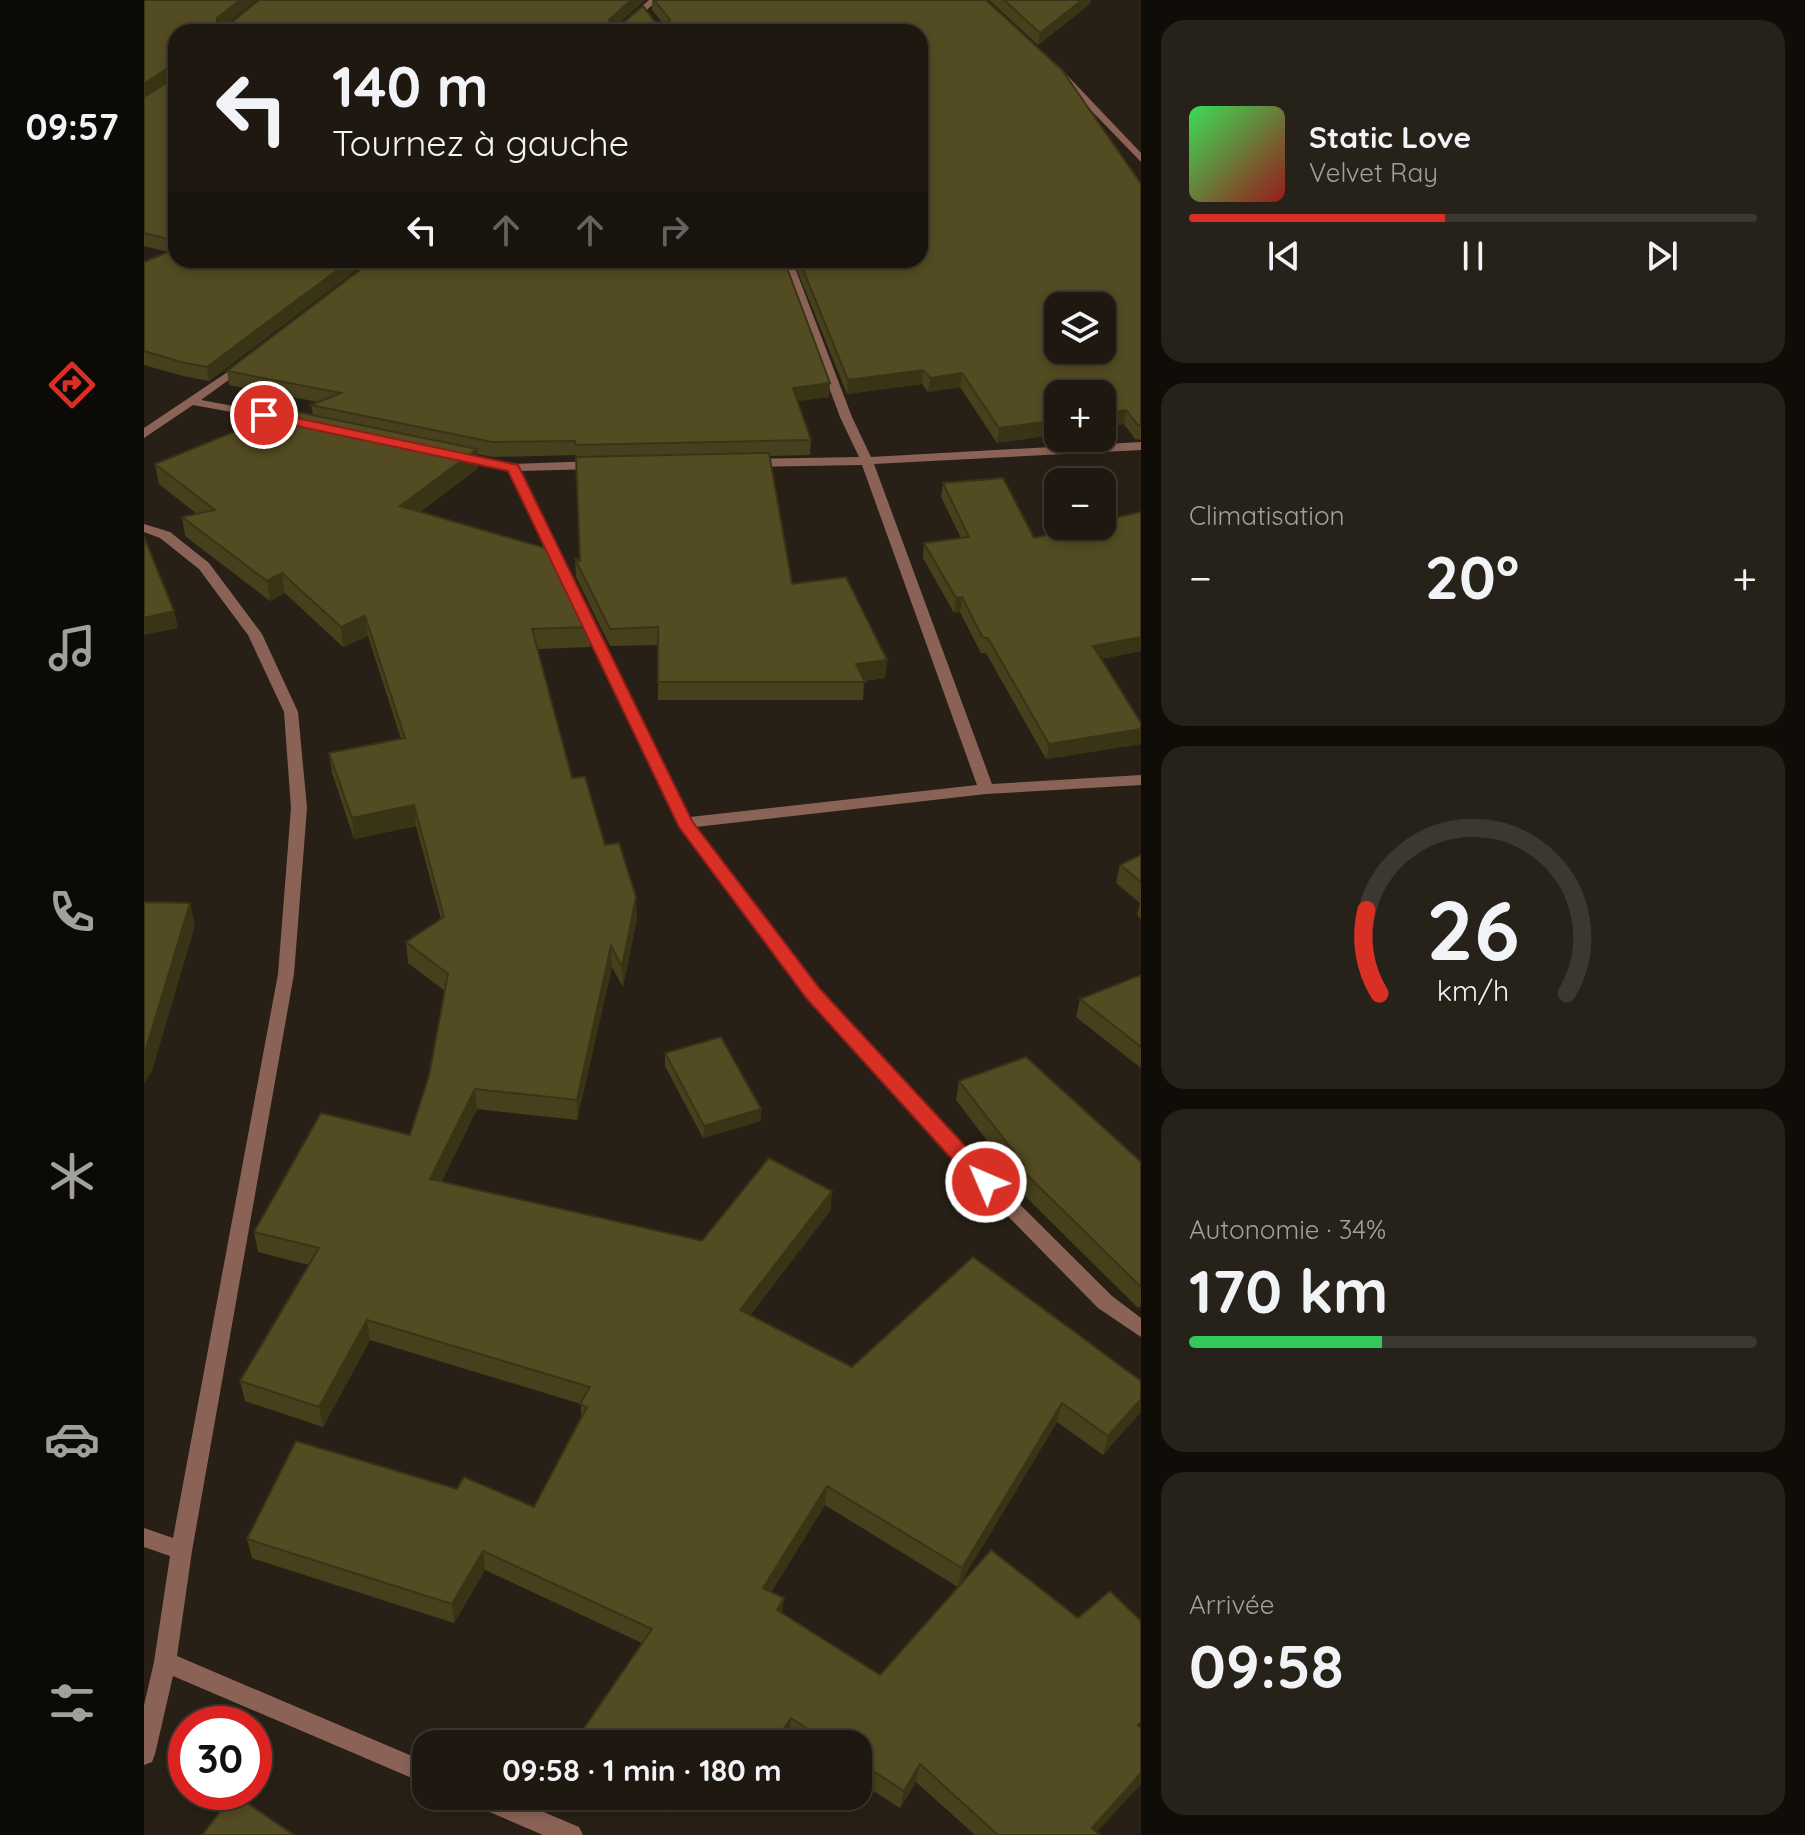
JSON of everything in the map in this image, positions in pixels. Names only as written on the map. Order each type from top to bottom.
[{"type":"street","points":[[627,24],[654,0]]},
{"type":"street","points":[[644,10],[653,21]]},
{"type":"street","points":[[1049,63],[1141,159]]},
{"type":"street","points":[[790,268],[846,417],[867,461],[986,789]]},
{"type":"street","points":[[144,434],[194,402],[257,354]]},
{"type":"street","points":[[194,402],[303,423]]},
{"type":"street","points":[[731,463],[867,461],[1141,446]]},
{"type":"street","points":[[436,451],[513,468],[609,464]]},
{"type":"street","points":[[513,468],[685,823],[814,994],[946,1142],[1105,1302],[1141,1329]]},
{"type":"street","points":[[144,528],[165,535],[204,566],[255,634],[291,712],[299,808],[286,974],[181,1551],[165,1662],[144,1754]]},
{"type":"street","points":[[685,823],[986,789],[1141,780]]},
{"type":"street","points":[[144,1537],[181,1551]]},
{"type":"street","points":[[165,1662],[412,1767]]},
{"type":"street","points":[[512,1810],[571,1835]]},
{"type":"building","points":[[144,0],[240,0],[217,18],[217,22],[232,22],[259,0],[631,0],[609,20],[612,23],[624,22],[643,6],[655,22],[667,23],[670,20],[654,0],[986,0],[1062,70],[1141,184],[1141,425],[1126,410],[1116,412],[1116,380],[1044,380],[1044,422],[999,428],[962,373],[930,378],[923,370],[848,380],[802,268],[928,268],[928,24],[168,24],[168,68],[144,84]]},
{"type":"building","points":[[1004,0],[1082,0],[1040,33]]},
{"type":"building","points":[[168,82],[168,239],[144,233],[144,97]]},
{"type":"building","points":[[168,252],[168,268],[340,268],[207,367],[144,351],[144,262]]},
{"type":"building","points":[[362,268],[787,268],[830,383],[793,388],[811,440],[576,445],[575,441],[492,442],[311,405],[341,393],[227,371]]},
{"type":"building","points":[[288,410],[477,449],[400,506],[552,550],[589,627],[532,629],[572,778],[585,777],[605,845],[619,843],[636,897],[622,967],[611,946],[577,1100],[475,1089],[430,1179],[702,1241],[769,1158],[832,1191],[740,1310],[852,1367],[973,1257],[1141,1381],[1141,1399],[1108,1436],[1062,1403],[962,1568],[827,1486],[763,1588],[784,1598],[777,1610],[880,1675],[991,1550],[1078,1618],[1110,1591],[1141,1621],[1141,1722],[1138,1725],[1141,1728],[1141,1773],[1092,1828],[1100,1835],[998,1835],[920,1764],[904,1791],[872,1770],[872,1730],[809,1730],[791,1718],[783,1730],[583,1730],[652,1629],[483,1551],[452,1604],[247,1539],[296,1441],[457,1489],[464,1477],[534,1507],[587,1407],[580,1404],[590,1387],[367,1320],[319,1407],[240,1381],[319,1248],[254,1232],[321,1113],[410,1135],[429,1076],[448,974],[406,942],[444,917],[414,805],[352,818],[329,753],[405,738],[365,616],[341,627],[282,573],[267,581],[182,517],[215,510],[155,464]]},
{"type":"building","points":[[769,453],[792,584],[846,577],[887,660],[856,664],[865,682],[658,682],[658,627],[610,629],[575,559],[580,561],[576,457]]},
{"type":"building","points":[[1003,478],[1034,538],[1044,536],[1044,540],[1116,540],[1116,518],[1141,512],[1141,637],[1093,646],[1141,723],[1141,729],[1049,744],[988,638],[983,638],[962,597],[956,598],[924,543],[969,537],[943,483]]},
{"type":"building","points":[[144,537],[174,611],[144,618]]},
{"type":"building","points":[[1141,855],[1141,882],[1120,865]]},
{"type":"building","points":[[144,902],[190,903],[144,1052]]},
{"type":"building","points":[[1141,975],[1141,1047],[1080,999]]},
{"type":"building","points":[[721,1037],[761,1109],[704,1126],[665,1053]]},
{"type":"building","points":[[1026,1057],[1141,1162],[1141,1287],[1020,1168],[1024,1165],[959,1081]]},
{"type":"building","points":[[222,1810],[257,1810],[294,1835],[202,1835]]},
{"type":"route","points":[[264,415],[513,468],[685,823],[814,994],[946,1142],[986,1182]]}]
